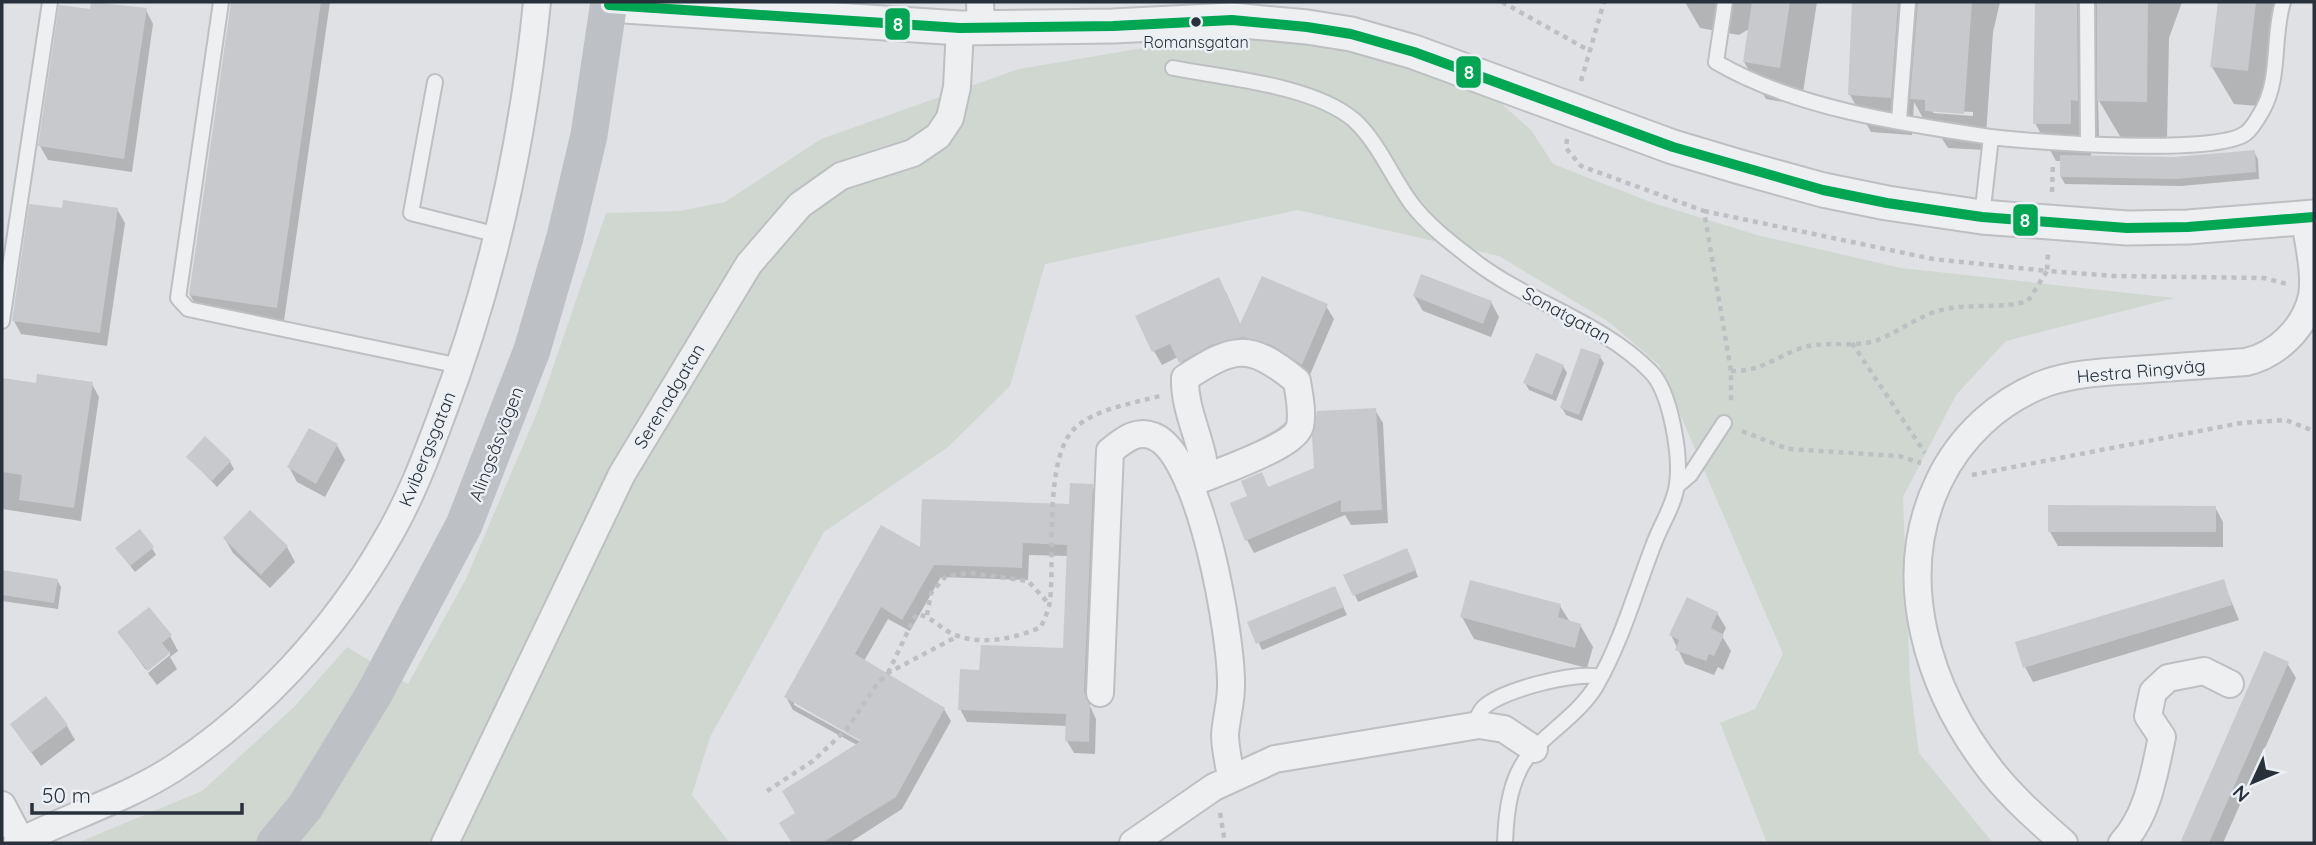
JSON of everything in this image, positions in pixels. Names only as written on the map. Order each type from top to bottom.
[{"type":"main road","name":"Alingsåsvägen","points":[[275,843],[305,807],[374,694],[464,525],[532,350],[565,237],[589,135],[609,3]]},
{"type":"street","name":"Kvibergsgatan","points":[[19,842],[173,769],[229,726],[286,674],[313,644],[384,544],[414,489],[460,366],[498,235],[529,80],[537,2]]},
{"type":"street","points":[[609,3],[1113,26],[1232,20],[1351,34],[1414,52],[1673,147],[1849,195],[1982,217],[2127,228],[2310,218]]},
{"type":"street","name":"Serenadgatan","points":[[444,843],[622,474],[749,264],[800,205],[841,176],[913,153],[938,136],[950,118],[974,19]]},
{"type":"street","name":"Hestra Ringväg","points":[[2064,843],[2025,809],[1993,772],[1954,714],[1933,665],[1920,618],[1917,573],[1920,528],[1952,455],[1970,433],[2011,400],[2045,383],[2077,374],[2263,358],[2279,348],[2311,310],[2313,282],[2310,218]]},
{"type":"street","points":[[1197,480],[1293,438],[1300,427],[1297,381],[1274,362],[1240,350],[1212,360],[1185,378],[1184,389],[1204,455],[1197,480],[1226,619],[1231,687],[1225,737],[1231,777]]},
{"type":"street","points":[[1100,693],[1110,451],[1131,435],[1153,436],[1170,448],[1197,480]]},
{"type":"street","points":[[2122,843],[2132,832],[2149,795],[2162,737],[2148,716],[2153,692],[2168,678],[2204,671],[2230,684]]},
{"type":"street","points":[[1133,843],[1231,777],[1275,759],[1473,726],[1504,729],[1534,749]]},
{"type":"street","points":[[2,805],[19,842]]},
{"type":"lane","points":[[2,321],[50,2]]},
{"type":"lane","points":[[221,2],[178,298],[188,309],[460,366]]},
{"type":"lane","points":[[1725,2],[1716,62],[1745,79],[1818,102],[1991,136],[2088,144],[2209,145],[2246,134],[2263,110],[2275,71],[2283,2]]},
{"type":"lane","points":[[1899,120],[1908,2]]},
{"type":"lane","points":[[2087,2],[2088,144]]},
{"type":"lane","name":"Sonatgatan","points":[[1173,68],[1297,93],[1354,120],[1385,161],[1412,204],[1448,241],[1492,274],[1610,337],[1654,374],[1671,418],[1678,453],[1677,486],[1600,677],[1565,723],[1534,749],[1514,780],[1505,823],[1505,843]]},
{"type":"lane","points":[[435,82],[411,213],[498,235]]},
{"type":"lane","points":[[1982,217],[1991,136]]},
{"type":"lane","points":[[1677,486],[1690,475],[1724,424]]},
{"type":"lane","points":[[1473,726],[1486,705],[1505,697],[1569,676],[1600,677]]},
{"type":"path","points":[[1503,2],[1590,51]]},
{"type":"path","points":[[1581,83],[1604,2]]},
{"type":"path","points":[[1568,130],[1566,148],[1581,166],[1704,211],[1920,257],[2114,276],[2264,278],[2287,284],[2313,282]]},
{"type":"path","points":[[1704,211],[1731,371],[1731,406],[1724,424],[1788,449],[1899,457],[1929,466],[1906,422],[1852,343]]},
{"type":"path","points":[[1731,371],[1756,370],[1811,346],[1875,341],[1911,321],[1963,305],[2028,301],[2047,271]]},
{"type":"path","points":[[888,673],[916,614],[928,615],[958,636],[971,640],[1027,634],[1041,627],[1050,605],[1059,458],[1068,436],[1090,418],[1184,389]]},
{"type":"path","points":[[1942,473],[1959,477],[2241,423],[2286,420],[2314,430]]},
{"type":"path","points":[[928,615],[931,593],[946,576],[970,573],[1028,581],[1050,605]]},
{"type":"path","points":[[767,791],[813,761],[847,729],[877,684],[888,673],[958,636]]},
{"type":"shaded area","points":[[1220,35],[1290,38],[1392,60],[1497,100],[1531,130],[1553,164],[1653,203],[1757,235],[1901,268],[2174,298],[2006,341],[1956,395],[1903,497],[1910,682],[1919,753],[1993,843],[1767,843],[1720,723],[1755,709],[1783,654],[1659,365],[1609,322],[1499,256],[1298,210],[1045,264],[1010,386],[948,447],[824,532],[710,737],[692,795],[730,843],[77,843],[202,791],[295,706],[347,647],[408,684],[466,579],[539,408],[606,213],[680,211],[725,202],[821,139],[1019,69]]},
{"type":"building","points":[[91,2],[147,8],[124,159],[38,146],[59,5],[90,9]]},
{"type":"building","points":[[231,2],[321,2],[277,308],[189,295]]},
{"type":"building","points":[[1752,2],[1790,2],[1780,68],[1743,62]]},
{"type":"building","points":[[1852,2],[1898,2],[1891,98],[1848,95]]},
{"type":"building","points":[[1918,2],[1972,2],[1964,114],[1925,111],[1925,100],[1910,99]]},
{"type":"building","points":[[2035,2],[2077,2],[2078,101],[2071,100],[2071,124],[2033,124]]},
{"type":"building","points":[[2097,2],[2148,2],[2147,102],[2097,101]]},
{"type":"building","points":[[2218,2],[2256,2],[2248,71],[2210,67]]},
{"type":"building","points":[[2255,150],[2256,172],[2176,179],[2060,177],[2060,155],[2174,157]]},
{"type":"building","points":[[63,200],[118,208],[100,333],[12,321],[29,204],[62,208]]},
{"type":"building","points":[[1421,274],[1492,301],[1483,324],[1413,296]]},
{"type":"building","points":[[1262,276],[1328,304],[1302,365],[1272,345],[1243,337],[1211,345],[1179,363],[1170,344],[1152,352],[1135,316],[1219,277],[1240,324]]},
{"type":"building","points":[[1581,348],[1601,355],[1579,415],[1560,408]]},
{"type":"building","points":[[1536,353],[1564,365],[1552,395],[1523,383]]},
{"type":"building","points":[[37,374],[93,382],[74,508],[19,500],[22,475],[2,472],[2,378],[36,383]]},
{"type":"building","points":[[1376,408],[1382,510],[1341,512],[1341,500],[1245,541],[1230,503],[1247,496],[1241,481],[1262,472],[1268,487],[1314,468],[1312,436],[1317,411]]},
{"type":"building","points":[[309,428],[338,444],[316,484],[287,467]]},
{"type":"building","points":[[205,436],[231,461],[212,481],[186,457]]},
{"type":"building","points":[[1070,483],[1093,484],[1084,692],[1090,705],[1089,742],[1065,741],[1066,714],[958,710],[960,669],[979,670],[981,645],[1063,648],[1067,545],[1023,543],[1022,568],[934,565],[902,620],[881,607],[855,654],[945,708],[896,797],[822,843],[792,843],[779,823],[795,813],[782,791],[861,741],[784,697],[881,525],[920,547],[922,499],[1069,504]]},
{"type":"building","points":[[2048,505],[2216,506],[2216,532],[2048,532]]},
{"type":"building","points":[[250,510],[288,546],[261,575],[223,538]]},
{"type":"building","points":[[140,529],[154,547],[130,566],[115,548]]},
{"type":"building","points":[[1407,548],[1416,570],[1353,596],[1343,575]]},
{"type":"building","points":[[2,570],[58,579],[54,603],[2,595]]},
{"type":"building","points":[[2224,579],[2232,605],[2023,668],[2015,642]]},
{"type":"building","points":[[1470,580],[1561,604],[1558,617],[1581,624],[1575,648],[1460,617]]},
{"type":"building","points":[[1335,586],[1344,607],[1256,644],[1247,622]]},
{"type":"building","points":[[1687,597],[1718,612],[1711,628],[1724,635],[1714,656],[1709,654],[1706,661],[1675,650],[1679,640],[1669,635]]},
{"type":"building","points":[[149,607],[172,635],[162,643],[170,653],[148,671],[117,632]]},
{"type":"building","points":[[2264,651],[2289,662],[2209,843],[2180,843]]},
{"type":"building","points":[[46,696],[68,725],[31,753],[10,724]]},
{"type":"transit line","name":"8","points":[[609,5],[960,28],[1113,26],[1232,20],[1307,27],[1351,34],[1414,52],[1673,147],[1823,190],[1887,203],[1982,217],[2127,228],[2188,227],[2314,217]]},
{"type":"place","name":"Romansgatan","points":[[1196,22]]}]
